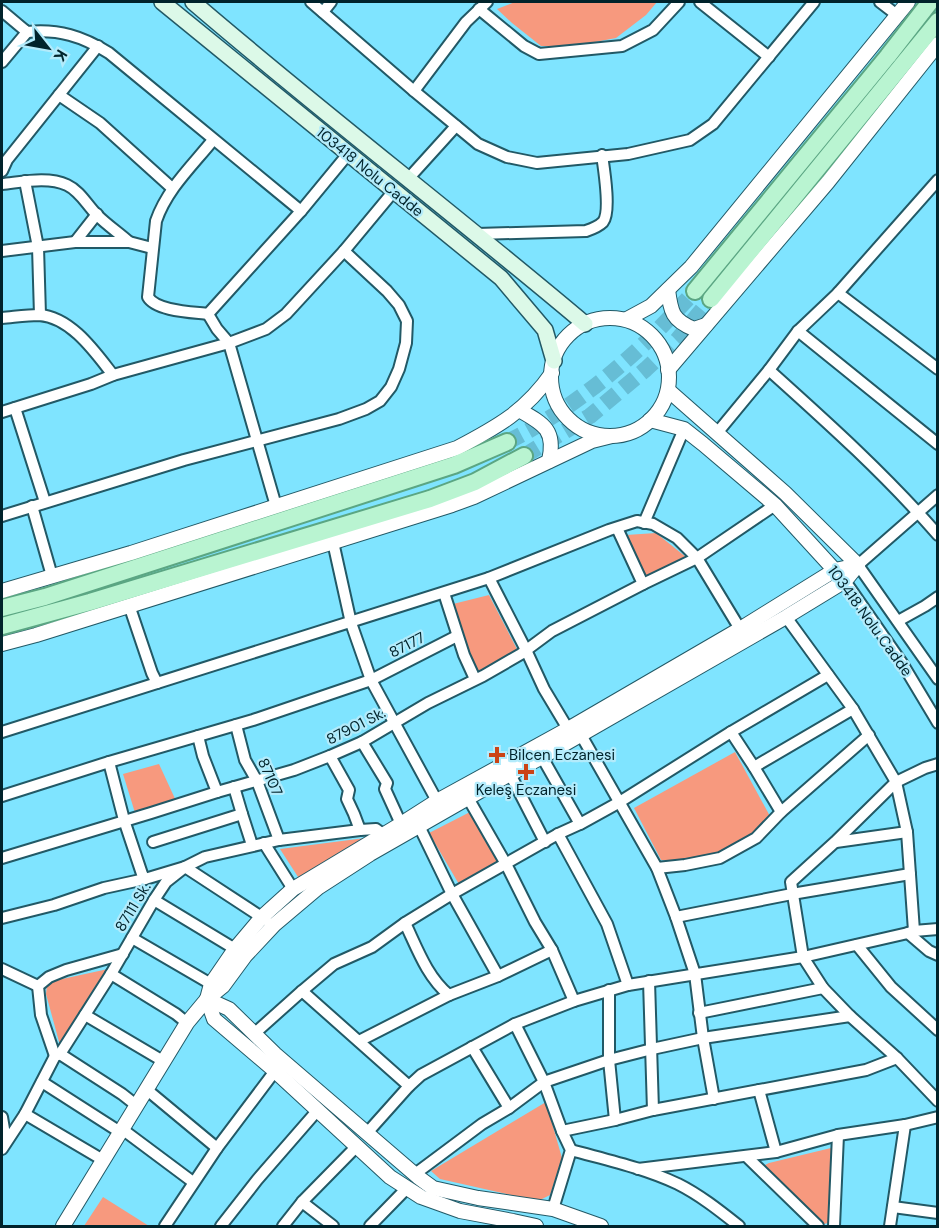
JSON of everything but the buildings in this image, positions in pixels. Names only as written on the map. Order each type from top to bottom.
[{"type":"main road","name":"103418 Nolu Cadde","points":[[162,2],[501,278],[545,330],[553,367]]},
{"type":"main road","points":[[193,2],[585,324]]},
{"type":"main road","points":[[695,291],[930,2]]},
{"type":"main road","points":[[711,299],[938,21]]},
{"type":"main road","points":[[2,608],[56,594],[454,465],[507,442]]},
{"type":"main road","points":[[2,626],[90,602],[430,499],[475,482],[524,456]]},
{"type":"street","points":[[311,2],[478,144],[507,157],[537,163],[628,154],[690,141],[713,124],[814,2]]},
{"type":"street","points":[[323,12],[331,2]]},
{"type":"street","points":[[414,91],[466,22],[483,5],[524,46],[539,54],[622,46],[652,30],[679,2]]},
{"type":"street","points":[[700,2],[769,57]]},
{"type":"street","points":[[880,2],[897,15]]},
{"type":"street","points":[[627,319],[651,306],[691,267],[908,2]]},
{"type":"street","points":[[2,11],[27,32]]},
{"type":"street","points":[[2,62],[27,32],[45,30],[66,34],[98,46],[301,211]]},
{"type":"street","points":[[668,370],[828,182],[938,44]]},
{"type":"street","points":[[2,171],[8,160],[98,46]]},
{"type":"street","points":[[59,95],[100,123],[172,188]]},
{"type":"street","points":[[408,179],[456,126]]},
{"type":"street","points":[[208,314],[160,307],[151,303],[148,297],[152,248],[160,210],[172,188],[213,140]]},
{"type":"street","points":[[208,314],[301,211],[348,154]]},
{"type":"street","points":[[477,234],[593,229],[603,222],[605,217],[607,200],[602,155]]},
{"type":"street","points":[[2,184],[52,181],[68,185],[129,242]]},
{"type":"street","points":[[25,182],[38,247],[40,315]]},
{"type":"street","points":[[717,433],[798,331],[838,293],[936,184]]},
{"type":"street","points":[[2,412],[113,375],[228,343],[266,329],[286,314],[344,251],[393,192]]},
{"type":"street","points":[[75,243],[97,214]]},
{"type":"street","points":[[2,250],[75,243],[129,242],[152,248]]},
{"type":"street","points":[[2,516],[184,460],[339,419],[380,401],[391,387],[399,369],[406,343],[407,321],[399,305],[387,291],[344,251]]},
{"type":"street","points":[[668,290],[671,308],[681,324],[693,329],[707,325]]},
{"type":"street","points":[[838,293],[938,369]]},
{"type":"street","points":[[208,314],[228,343],[276,506]]},
{"type":"street","points":[[2,318],[40,315],[57,321],[75,332],[92,348],[113,375]]},
{"type":"street","points":[[2,591],[131,553],[457,448],[519,410],[540,390],[553,367],[559,349],[566,339],[585,324],[609,318],[627,319],[652,335],[664,354],[668,370],[668,390],[661,406],[650,420],[632,432],[592,441],[474,497],[2,644]]},
{"type":"street","points":[[798,331],[938,444]]},
{"type":"street","points":[[553,367],[552,385],[555,397],[568,418],[588,432],[612,436]]},
{"type":"street","points":[[769,370],[840,434],[938,534]]},
{"type":"street","points":[[668,390],[785,493],[858,565],[938,679]]},
{"type":"street","points":[[15,408],[45,502]]},
{"type":"street","points":[[519,410],[537,420],[549,434],[552,445],[549,461]]},
{"type":"street","name":"103418 Nolu Cadde","points":[[650,420],[684,429],[775,505],[840,575],[902,663],[938,723]]},
{"type":"street","points":[[644,523],[684,429]]},
{"type":"street","points":[[536,1227],[512,1224],[460,1211],[421,1197],[390,1177],[275,1071],[214,1019],[207,999],[211,984],[235,949],[268,921],[369,854],[542,758],[574,732],[740,629],[858,565],[938,495]]},
{"type":"street","name":"87901 Sk.","points":[[2,858],[294,770],[362,742],[428,703],[521,654],[552,630],[697,558],[775,505]]},
{"type":"street","points":[[32,506],[52,576]]},
{"type":"street","points":[[2,732],[444,593],[638,521],[653,524],[677,538],[697,558],[740,629]]},
{"type":"street","points":[[617,528],[643,584]]},
{"type":"street","points":[[333,542],[351,623],[371,680],[437,801]]},
{"type":"street","points":[[63,1227],[187,1023],[207,999],[223,986],[293,889],[437,801],[574,732],[786,617],[840,575]]},
{"type":"street","points":[[489,578],[544,689],[574,732],[657,868],[695,974],[699,1013],[714,1099]]},
{"type":"street","points":[[444,593],[475,679]]},
{"type":"street","points":[[898,621],[938,597]]},
{"type":"street","points":[[129,605],[152,674],[158,683]]},
{"type":"street","points":[[786,617],[854,709],[896,782],[907,832],[911,932],[929,951],[938,956]]},
{"type":"street","name":"87177","points":[[2,796],[236,725],[371,680],[458,636]]},
{"type":"street","points":[[255,1034],[334,964],[372,947],[452,894],[618,803],[731,732],[828,675]]},
{"type":"street","points":[[754,767],[854,709]]},
{"type":"street","name":"87107","points":[[236,725],[246,760],[257,781],[279,840]]},
{"type":"street","points":[[731,732],[781,812]]},
{"type":"street","points":[[657,868],[720,858],[756,838],[781,812],[869,735]]},
{"type":"street","points":[[198,736],[217,792]]},
{"type":"street","points":[[362,742],[387,783],[385,789],[401,824]]},
{"type":"street","points":[[330,756],[349,790],[346,799],[360,830]]},
{"type":"street","points":[[542,758],[580,824]]},
{"type":"street","points":[[109,762],[124,820],[145,879]]},
{"type":"street","points":[[938,764],[896,782],[791,882],[803,957],[823,988],[897,1058],[938,1101]]},
{"type":"street","points":[[510,774],[545,842]]},
{"type":"street","points":[[234,787],[252,845]]},
{"type":"street","points":[[468,798],[552,950],[573,1000]]},
{"type":"street","points":[[153,842],[242,814]]},
{"type":"street","points":[[419,826],[452,894],[498,976]]},
{"type":"street","name":"87111 Sk.","points":[[4,1145],[25,1114],[57,1055],[111,974],[166,882],[185,867],[205,857],[252,845],[360,830],[376,829],[384,835]]},
{"type":"street","points":[[835,842],[907,832]]},
{"type":"street","points":[[558,834],[608,924],[628,985]]},
{"type":"street","points":[[264,843],[293,889]]},
{"type":"street","points":[[2,918],[185,867],[268,921]]},
{"type":"street","points":[[676,917],[910,874]]},
{"type":"street","points":[[154,900],[235,949]]},
{"type":"street","points":[[405,923],[423,963],[449,995]]},
{"type":"street","points":[[367,1133],[421,1075],[515,1024],[573,1000],[628,985],[803,957],[911,932],[938,929]]},
{"type":"street","points":[[132,938],[211,984]]},
{"type":"street","points":[[857,945],[891,987],[938,1030]]},
{"type":"street","points":[[359,1041],[449,995],[498,976],[552,950]]},
{"type":"street","points":[[38,986],[49,977],[66,970],[123,954]]},
{"type":"street","points":[[2,969],[38,986]]},
{"type":"street","points":[[111,974],[187,1023]]},
{"type":"street","points":[[649,981],[653,1110]]},
{"type":"street","points":[[38,986],[41,1015],[57,1055],[115,1089],[136,1105]]},
{"type":"street","points":[[699,1013],[823,988]]},
{"type":"street","points":[[609,990],[609,1060],[615,1120]]},
{"type":"street","points":[[302,991],[409,1086]]},
{"type":"street","points":[[207,999],[229,1009],[275,1054],[434,1188],[478,1198],[553,1209],[601,1227]]},
{"type":"street","points":[[85,1015],[163,1061]]},
{"type":"street","points":[[415,1174],[482,1124],[544,1083],[609,1060],[652,1049],[703,1038],[850,1016]]},
{"type":"street","points":[[515,1024],[544,1083],[570,1150],[553,1209]]},
{"type":"street","points":[[472,1047],[509,1108]]},
{"type":"street","points":[[562,1131],[653,1110],[866,1070],[897,1058]]},
{"type":"street","points":[[167,1226],[193,1182],[275,1071]]},
{"type":"street","points":[[42,1082],[121,1131],[193,1182]]},
{"type":"street","points":[[146,1089],[217,1148]]},
{"type":"street","points":[[759,1090],[776,1152]]},
{"type":"street","points":[[221,1227],[257,1180],[317,1111]]},
{"type":"street","points":[[25,1114],[103,1160]]},
{"type":"street","points":[[638,1169],[776,1152],[838,1135],[905,1125],[938,1116]]},
{"type":"street","points":[[2,1117],[4,1145]]},
{"type":"street","points":[[890,1227],[905,1125]]},
{"type":"street","points":[[834,1227],[838,1135]]},
{"type":"street","points":[[283,1227],[302,1202],[356,1147]]},
{"type":"street","points":[[570,1150],[638,1169],[679,1185],[717,1209],[739,1227]]},
{"type":"street","points":[[746,1156],[818,1227]]},
{"type":"street","points":[[370,1227],[406,1188]]},
{"type":"street","points":[[302,1202],[333,1227]]},
{"type":"street","points":[[893,1207],[938,1213]]},
{"type":"shaded area","points":[[515,2],[657,2],[646,15],[616,38],[574,46],[541,46],[497,9]]},
{"type":"shaded area","points":[[656,533],[686,557],[644,581],[626,535]]},
{"type":"shaded area","points":[[489,595],[519,653],[477,676],[449,605]]},
{"type":"shaded area","points":[[735,752],[771,818],[734,848],[683,861],[661,860],[634,808]]},
{"type":"shaded area","points":[[159,764],[177,803],[136,816],[123,774]]},
{"type":"shaded area","points":[[472,811],[501,863],[460,886],[429,833]]},
{"type":"shaded area","points":[[365,838],[300,880],[280,849]]},
{"type":"shaded area","points":[[108,969],[61,1049],[46,994],[47,985],[53,981]]},
{"type":"shaded area","points":[[546,1102],[562,1158],[550,1195],[538,1201],[440,1179],[431,1171]]},
{"type":"shaded area","points":[[836,1148],[831,1222],[821,1225],[763,1166]]},
{"type":"shaded area","points":[[103,1197],[149,1226],[84,1226]]},
{"type":"tunnel","points":[[507,442],[563,410],[614,371],[646,342],[695,291]]},
{"type":"tunnel","points":[[524,456],[590,416],[646,369],[677,340],[711,299]]},
{"type":"place","name":"Bilcen Eczanesi","points":[[497,755]]},
{"type":"place","name":"Keleş Eczanesi","points":[[526,772]]}]
